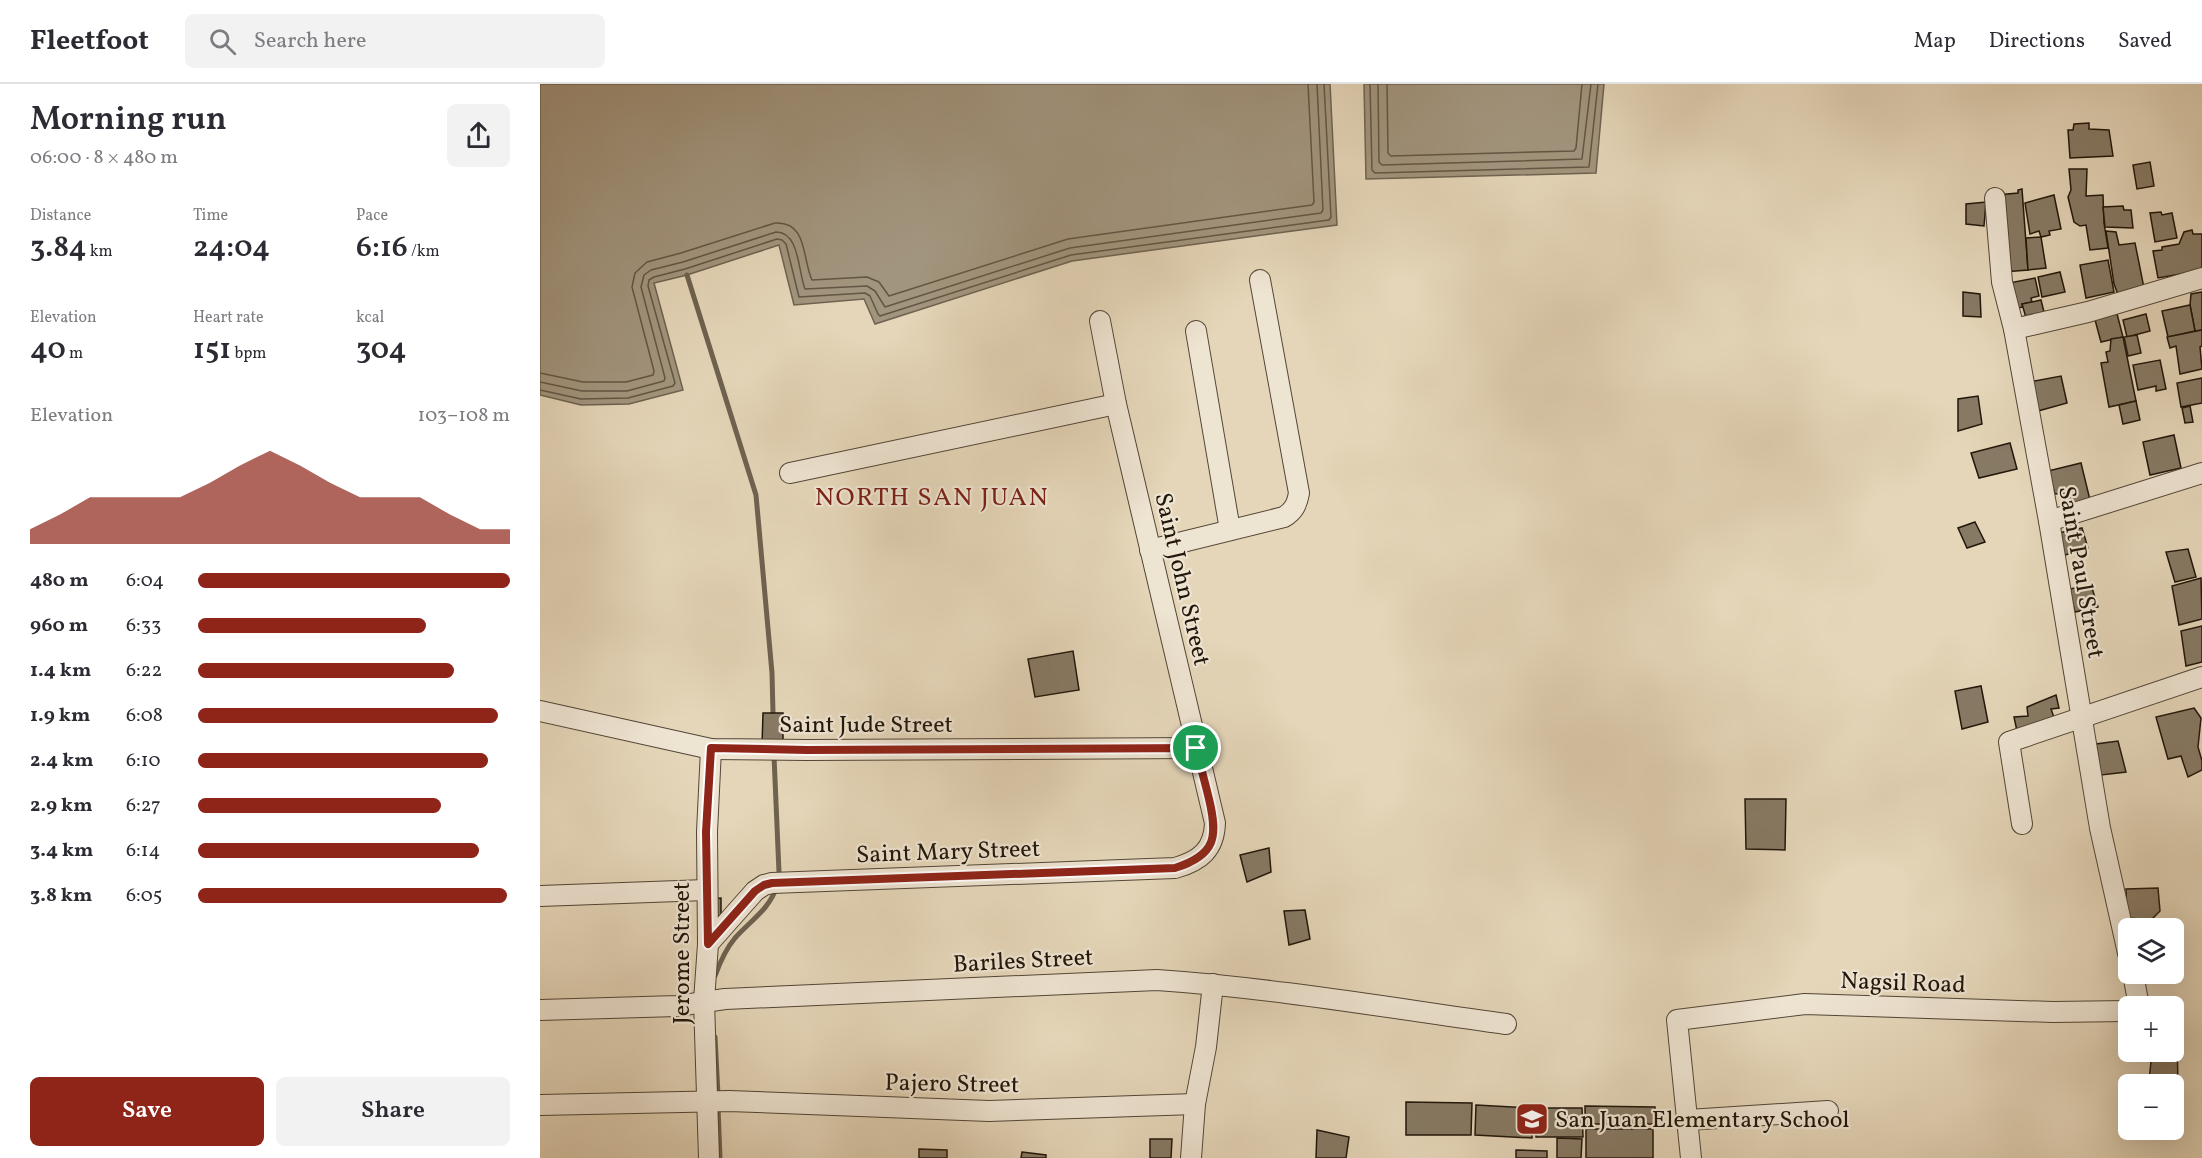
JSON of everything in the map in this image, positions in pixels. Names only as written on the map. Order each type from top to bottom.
[{"type":"street","name":"Saint Paul Street","points":[[1995,198],[2002,282],[2014,328],[2100,828],[2120,918]]},
{"type":"street","points":[[2014,328],[2088,312],[2202,278]]},
{"type":"street","points":[[1150,550],[1284,517],[1291,513],[1297,504],[1299,493],[1260,280]]},
{"type":"street","name":"Saint John Street","points":[[1100,321],[1116,404],[1215,823],[1214,836],[1209,848]]},
{"type":"street","points":[[1196,331],[1230,530]]},
{"type":"street","points":[[790,473],[1116,404]]},
{"type":"street","points":[[2049,521],[2202,473]]},
{"type":"street","points":[[2022,824],[2008,742],[2202,677]]},
{"type":"street","name":"Saint Jude Street","points":[[540,711],[711,748],[818,750],[1196,748]]},
{"type":"street","name":"Jerome Street","points":[[709,1158],[709,1101],[704,1001],[708,944],[706,832],[711,748]]},
{"type":"street","name":"Saint Mary Street","points":[[708,944],[755,891],[772,883],[1175,868],[1198,858],[1209,848]]},
{"type":"street","points":[[540,896],[706,890]]},
{"type":"street","name":"Bariles Street","points":[[540,1010],[677,1006],[724,999],[1157,980],[1212,984],[1506,1024]]},
{"type":"street","points":[[1191,1158],[1195,1104],[1206,1047],[1212,984]]},
{"type":"street","name":"Nagsil Road","points":[[1688,1120],[1677,1020],[1805,1004],[2053,1012],[2118,1011]]},
{"type":"street","name":"Pajero Street","points":[[540,1105],[709,1101],[989,1111],[1195,1104]]},
{"type":"street","points":[[1691,1158],[1688,1120],[1828,1111]]},
{"type":"water","points":[[540,84],[1330,84],[1337,225],[1072,261],[875,324],[864,299],[794,305],[779,245],[687,275],[654,283],[683,390],[629,404],[581,405],[540,395]]},
{"type":"water","points":[[1364,84],[1604,84],[1596,173],[1366,179]]},
{"type":"building","points":[[2089,123],[2089,129],[2109,130],[2113,156],[2070,158],[2068,130],[2073,130],[2074,124]]},
{"type":"building","points":[[2150,162],[2154,186],[2137,189],[2133,165]]},
{"type":"building","points":[[2069,169],[2087,169],[2086,196],[2103,195],[2108,248],[2090,250],[2086,225],[2080,226],[2074,222],[2068,197],[2071,190]]},
{"type":"building","points":[[2022,189],[2028,270],[2003,272],[1997,195],[2018,193],[2018,190]]},
{"type":"building","points":[[2054,195],[2061,229],[2049,231],[2050,235],[2041,237],[2039,231],[2030,234],[2025,203]]},
{"type":"building","points":[[1986,202],[1984,226],[1966,224],[1966,204]]},
{"type":"building","points":[[2123,206],[2124,210],[2131,210],[2133,228],[2105,227],[2103,207]]},
{"type":"building","points":[[2161,212],[2162,215],[2172,213],[2177,238],[2155,242],[2150,213]]},
{"type":"building","points":[[2192,230],[2193,234],[2202,234],[2202,273],[2186,273],[2158,278],[2153,251],[2179,244],[2184,232]]},
{"type":"building","points":[[2106,231],[2116,232],[2119,245],[2135,243],[2144,288],[2119,297],[2114,284]]},
{"type":"building","points":[[2041,237],[2046,268],[2028,270],[2026,238]]},
{"type":"building","points":[[2108,260],[2114,292],[2086,298],[2080,265]]},
{"type":"building","points":[[2060,272],[2065,292],[2042,297],[2038,277]]},
{"type":"building","points":[[2035,278],[2039,296],[2031,298],[2032,302],[2022,304],[2023,307],[2012,309],[2009,283]]},
{"type":"building","points":[[1963,292],[1980,294],[1981,317],[1963,316]]},
{"type":"building","points":[[2202,292],[2202,330],[2195,331],[2190,305],[2191,294]]},
{"type":"building","points":[[2041,300],[2045,316],[2027,321],[2022,304]]},
{"type":"building","points":[[2190,305],[2195,331],[2168,337],[2162,311]]},
{"type":"building","points":[[2116,310],[2123,337],[2101,342],[2094,316]]},
{"type":"building","points":[[2146,314],[2150,331],[2127,337],[2123,320]]},
{"type":"building","points":[[2202,330],[2202,346],[2200,347],[2202,369],[2180,374],[2176,346],[2170,348],[2167,337]]},
{"type":"building","points":[[2137,335],[2141,353],[2128,356],[2124,337]]},
{"type":"building","points":[[2123,337],[2136,401],[2109,407],[2101,363],[2108,362],[2106,352],[2110,351],[2111,339]]},
{"type":"building","points":[[2160,360],[2166,389],[2156,391],[2156,386],[2138,390],[2133,365]]},
{"type":"building","points":[[2061,376],[2067,403],[2038,411],[2029,382]]},
{"type":"building","points":[[2202,378],[2202,403],[2181,407],[2177,383]]},
{"type":"building","points":[[1978,396],[1982,424],[1958,431],[1958,399]]},
{"type":"building","points":[[2136,401],[2140,420],[2123,424],[2119,405]]},
{"type":"building","points":[[2190,406],[2193,422],[2185,423],[2182,408]]},
{"type":"building","points":[[2174,435],[2181,468],[2150,475],[2143,442]]},
{"type":"building","points":[[2010,443],[2017,469],[1979,478],[1971,453]]},
{"type":"building","points":[[2081,463],[2090,500],[2071,504],[2067,493],[2055,494],[2048,471]]},
{"type":"building","points":[[1975,522],[1985,542],[1967,548],[1958,528]]},
{"type":"building","points":[[2082,528],[2088,548],[2062,556],[2054,534]]},
{"type":"building","points":[[2188,549],[2196,577],[2175,582],[2166,552]]},
{"type":"building","points":[[2201,578],[2202,619],[2179,625],[2172,586]]},
{"type":"building","points":[[2091,585],[2098,607],[2075,612],[2069,589]]},
{"type":"building","points":[[2202,626],[2202,662],[2186,666],[2181,631]]},
{"type":"building","points":[[1073,651],[1079,690],[1035,697],[1028,659]]},
{"type":"building","points":[[1981,686],[1988,722],[1962,729],[1955,691]]},
{"type":"building","points":[[2056,695],[2059,708],[2051,709],[2056,723],[2017,731],[2014,717],[2028,716],[2027,707]]},
{"type":"building","points":[[2194,708],[2201,718],[2198,747],[2202,770],[2188,777],[2181,756],[2168,759],[2156,717]]},
{"type":"building","points":[[763,713],[783,713],[783,745],[762,745]]},
{"type":"building","points":[[2118,741],[2126,772],[2101,775],[2096,744]]},
{"type":"building","points":[[1745,799],[1786,799],[1785,850],[1746,849]]},
{"type":"building","points":[[1269,848],[1271,872],[1247,882],[1240,855]]},
{"type":"building","points":[[2158,888],[2160,911],[2153,918],[2127,918],[2126,889]]},
{"type":"building","points":[[721,898],[721,916],[712,916],[712,899]]},
{"type":"building","points":[[1305,910],[1310,939],[1289,945],[1284,911]]},
{"type":"building","points":[[2151,1062],[2178,1062],[2178,1074],[2150,1074]]},
{"type":"building","points":[[1406,1102],[1472,1103],[1471,1135],[1406,1135]]},
{"type":"building","points":[[1476,1105],[1533,1108],[1532,1138],[1475,1135]]},
{"type":"building","points":[[1585,1106],[1655,1107],[1655,1124],[1585,1124]]},
{"type":"building","points":[[1536,1108],[1582,1108],[1583,1137],[1536,1137]]},
{"type":"building","points":[[1586,1129],[1653,1129],[1653,1158],[1586,1158]]},
{"type":"building","points":[[1317,1130],[1349,1137],[1346,1158],[1316,1158]]},
{"type":"building","points":[[1557,1138],[1582,1139],[1581,1158],[1557,1158]]},
{"type":"building","points":[[1150,1139],[1172,1139],[1171,1158],[1150,1158]]},
{"type":"building","points":[[919,1149],[947,1150],[947,1158],[919,1158]]},
{"type":"building","points":[[1516,1150],[1547,1151],[1547,1158],[1516,1158]]},
{"type":"building","points":[[1022,1152],[1046,1155],[1046,1158],[1021,1158]]},
{"type":"waterway","points":[[687,275],[756,495],[772,673],[773,713]]},
{"type":"waterway","points":[[774,756],[779,872]]},
{"type":"waterway","points":[[715,976],[731,943],[769,902],[777,886]]},
{"type":"waterway","points":[[715,1037],[718,1095]]},
{"type":"waterway","points":[[718,1107],[720,1158]]},
{"type":"place","name":"San Juan Elementary School","points":[[1532,1119]]},
{"type":"district","name":"NORTH SAN JUAN","points":[[932,496]]},
{"type":"route","points":[[711,748],[807,750],[1196,748],[1215,823],[1214,836],[1209,848],[1187,865],[1175,868],[772,883],[755,891],[708,944],[706,832],[711,748]]}]
